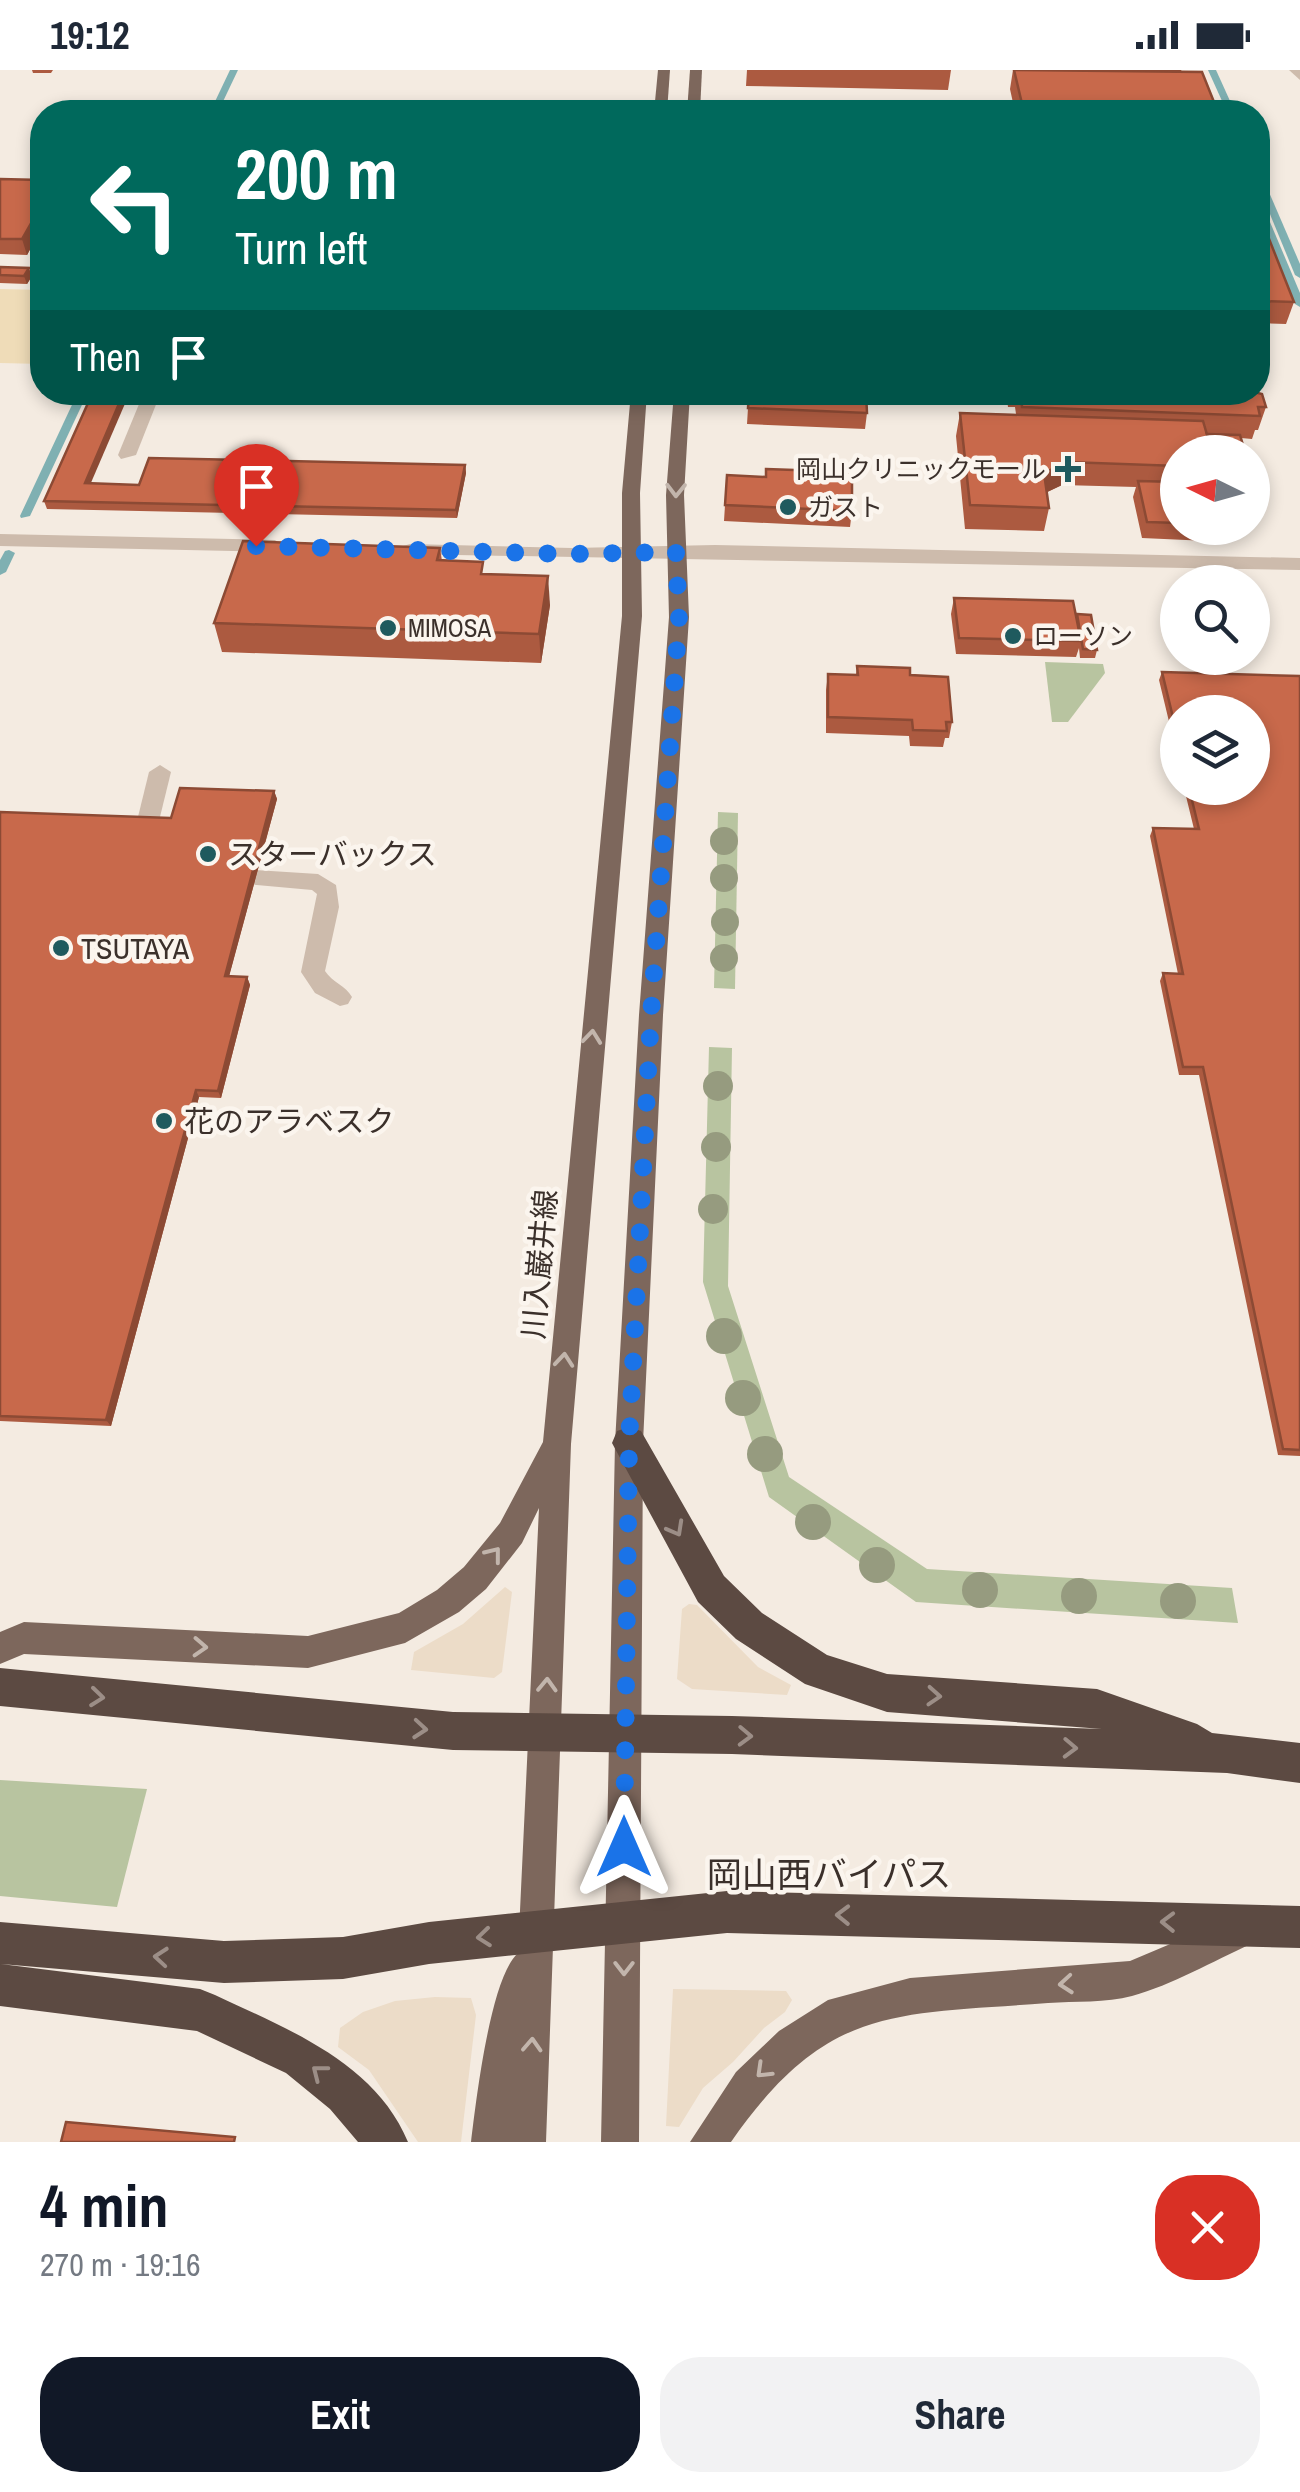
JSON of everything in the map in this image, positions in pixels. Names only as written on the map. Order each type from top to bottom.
[{"type":"highway","points":[[629,1443],[710,1589],[749,1626],[818,1671],[887,1692],[1097,1708],[1227,1754]]},
{"type":"highway","points":[[0,1687],[372,1725],[1227,1754],[1300,1763]]},
{"type":"highway","name":"岡山西バイパス","points":[[0,1943],[224,1962],[342,1958],[537,1931],[727,1912],[1300,1927]]},
{"type":"highway","points":[[0,1985],[200,2010],[301,2058],[346,2093],[386,2142]]},
{"type":"main road","points":[[662,100],[664,70]]},
{"type":"main road","points":[[695,100],[696,70]]},
{"type":"main road","name":"川入巌井線","points":[[527,2142],[556,1444],[632,616],[630,493],[638,405]]},
{"type":"main road","points":[[620,2142],[629,1443],[651,1015],[679,618],[675,495],[681,405]]},
{"type":"main road","points":[[0,1648],[24,1638],[308,1652],[405,1627],[476,1578],[510,1533],[556,1444]]},
{"type":"main road","points":[[709,2142],[749,2085],[792,2044],[841,2013],[910,1996],[1130,1979],[1257,1924]]},
{"type":"main road","points":[[490,2142],[498,2055],[537,1931]]},
{"type":"street","points":[[1295,70],[1300,76]]},
{"type":"street","points":[[128,455],[148,405]]},
{"type":"street","points":[[0,540],[295,547]]},
{"type":"street","points":[[394,549],[1300,564]]},
{"type":"street","points":[[147,825],[160,772]]},
{"type":"street","points":[[255,878],[318,882],[328,891],[313,972],[323,987],[340,997]]},
{"type":"green space","points":[[1045,662],[1103,664],[1105,673],[1068,722],[1052,722]]},
{"type":"green space","points":[[718,812],[738,813],[735,989],[714,988]]},
{"type":"green space","points":[[709,1047],[732,1048],[728,1286],[789,1477],[927,1569],[1232,1588],[1238,1623],[916,1602],[769,1497],[703,1282]]},
{"type":"green space","points":[[0,1780],[147,1789],[117,1907],[0,1896]]},
{"type":"sand","points":[[0,289],[30,290],[30,364],[0,363]]},
{"type":"shaded area","points":[[505,1587],[512,1592],[502,1672],[494,1678],[411,1670],[414,1652],[463,1624]]},
{"type":"shaded area","points":[[689,1604],[697,1605],[758,1667],[791,1685],[787,1695],[692,1689],[677,1679],[682,1609]]},
{"type":"shaded area","points":[[673,1989],[786,1991],[792,2000],[785,2012],[703,2088],[679,2127],[666,2126]]},
{"type":"shaded area","points":[[471,1998],[476,2015],[461,2142],[418,2142],[369,2070],[338,2047],[340,2028],[363,2012],[395,2001]]},
{"type":"building","points":[[1014,70],[1202,72],[1213,100],[1021,100]]},
{"type":"building","points":[[0,179],[30,180],[30,225],[22,239],[0,239]]},
{"type":"building","points":[[1270,241],[1294,302],[1270,301]]},
{"type":"building","points":[[0,267],[29,268],[24,276],[0,275]]},
{"type":"building","points":[[87,405],[118,405],[85,483],[139,485],[149,458],[465,465],[456,510],[44,501]]},
{"type":"building","points":[[867,405],[867,413],[748,408]]},
{"type":"building","points":[[1022,405],[1266,407],[1258,407],[1260,416]]},
{"type":"building","points":[[960,413],[1203,421],[1207,435],[1160,435],[1160,465],[1067,462],[1044,473],[1049,508],[970,505]]},
{"type":"building","points":[[766,469],[852,472],[852,511],[725,505],[727,475],[766,477]]},
{"type":"building","points":[[1138,481],[1160,482],[1160,522],[1147,522]]},
{"type":"building","points":[[243,541],[440,548],[437,560],[483,562],[481,574],[548,576],[539,634],[214,623]]},
{"type":"building","points":[[954,598],[1073,601],[1081,641],[959,638]]},
{"type":"building","points":[[1077,614],[1091,615],[1097,650],[1083,649]]},
{"type":"building","points":[[857,666],[910,668],[910,675],[948,677],[952,722],[946,722],[947,731],[913,730],[912,720],[828,717],[828,674],[858,675]]},
{"type":"building","points":[[1163,675],[1300,676],[1300,1450],[1283,1449],[1203,1067],[1183,1067],[1163,973],[1183,974],[1153,828],[1199,829],[1193,805],[1270,805],[1270,695],[1168,695]]},
{"type":"building","points":[[180,788],[274,791],[225,976],[247,977],[218,1091],[196,1090],[106,1420],[0,1416],[0,812],[171,818]]},
{"type":"building","points":[[66,2122],[235,2137],[234,2142],[61,2142]]},
{"type":"waterway","points":[[220,100],[234,70]]},
{"type":"waterway","points":[[1212,70],[1226,100]]},
{"type":"waterway","points":[[1270,204],[1300,275]]},
{"type":"waterway","points":[[1270,232],[1300,304]]},
{"type":"waterway","points":[[25,516],[77,405]]},
{"type":"waterway","points":[[0,572],[9,553]]},
{"type":"place","name":"岡山クリニックモール","points":[[1068,469]]},
{"type":"place","name":"ガスト","points":[[788,507]]},
{"type":"place","name":"MIMOSA","points":[[388,628]]},
{"type":"place","name":"ローソン","points":[[1013,636]]},
{"type":"place","name":"スターバックス","points":[[208,854]]},
{"type":"place","name":"TSUTAYA","points":[[61,948]]},
{"type":"place","name":"花のアラベスク","points":[[164,1121]]},
{"type":"route","points":[[256,546],[572,554],[676,552],[679,618],[651,1015],[629,1443],[624,1847]]}]
